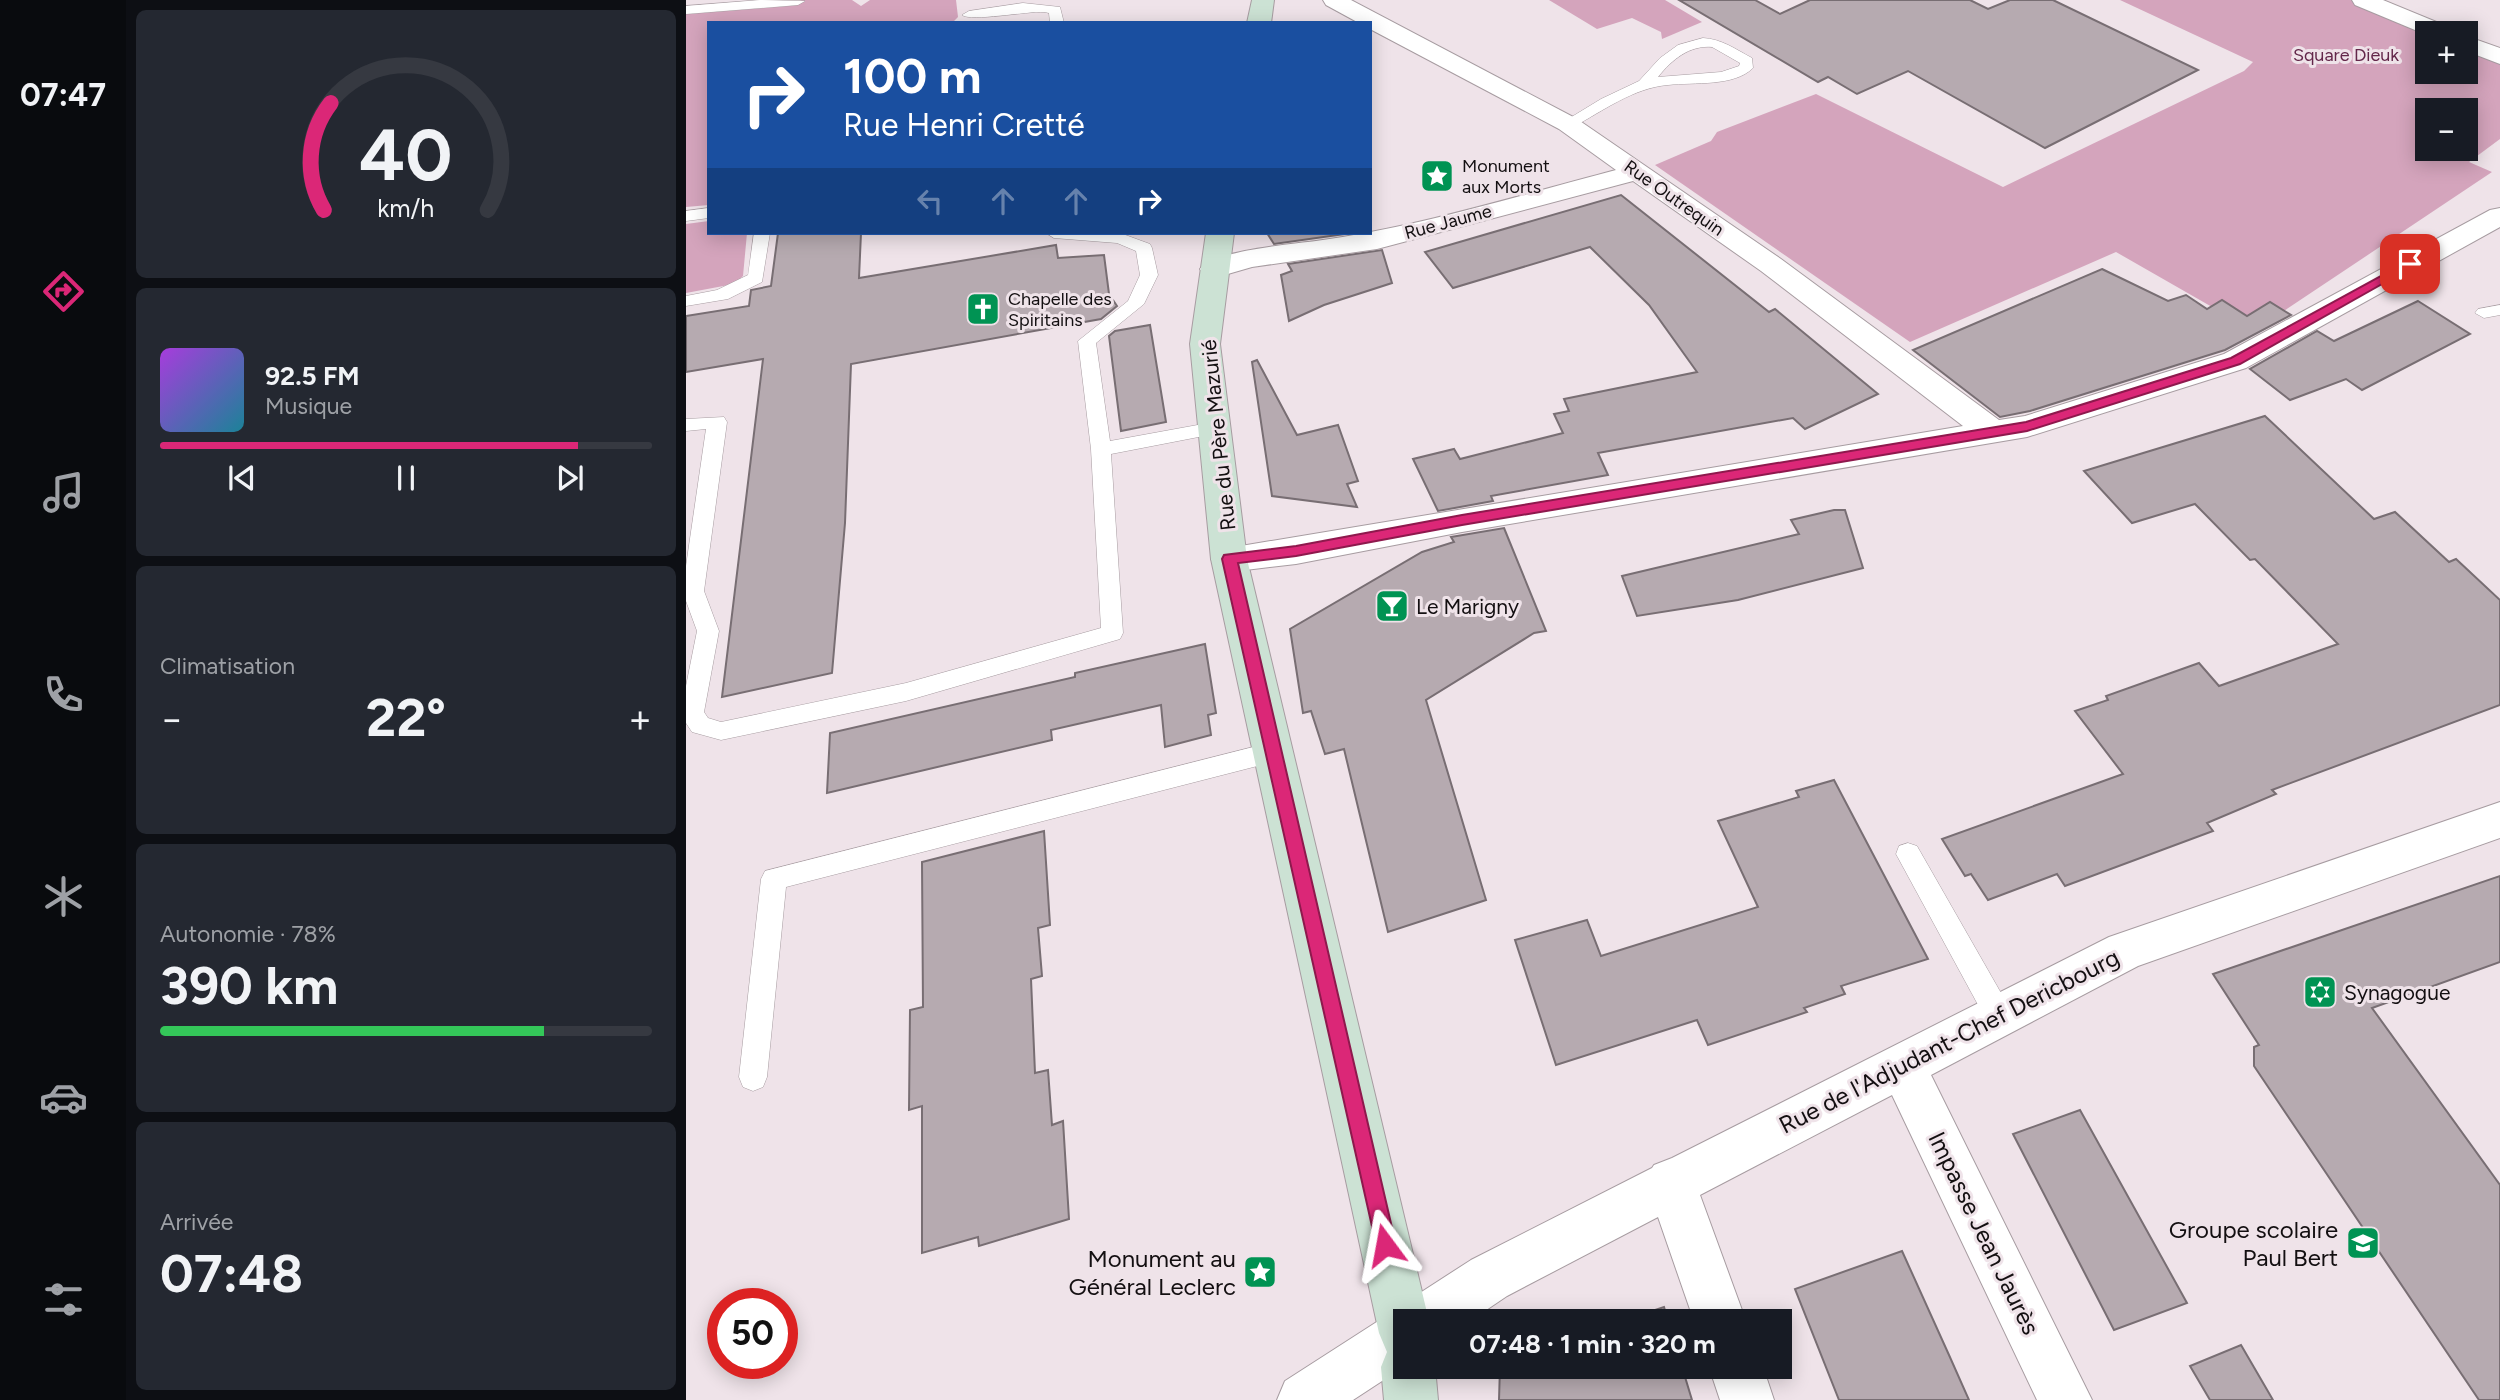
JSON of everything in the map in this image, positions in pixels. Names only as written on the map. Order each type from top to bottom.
[{"type":"main road","points":[[1259,21],[1263,0]]},
{"type":"main road","name":"Rue du Père Mazurié","points":[[1217,251],[1205,344],[1229,559],[1399,1309]]},
{"type":"main road","points":[[1409,1379],[1411,1400]]},
{"type":"street","name":"Rue Outrequin","points":[[1334,0],[1568,124],[1771,265],[1992,431]]},
{"type":"street","points":[[2363,0],[2415,21]]},
{"type":"street","points":[[2478,48],[2500,57]]},
{"type":"street","name":"Rue Jaume","points":[[1217,251],[1249,259],[1377,241],[1638,172]]},
{"type":"street","points":[[1229,559],[1296,551],[1462,520],[2027,426],[2235,361],[2500,216]]},
{"type":"street","name":"Rue de l'Adjudant-Chef Dericbourg","points":[[1443,1309],[1489,1278],[1671,1182],[2125,951],[2500,820]]},
{"type":"street","name":"Impasse Jean Jaurès","points":[[1902,1065],[2066,1400]]},
{"type":"street","points":[[1671,1182],[1716,1309]]},
{"type":"street","points":[[1304,1400],[1393,1342]]},
{"type":"street","points":[[1740,1379],[1748,1400]]},
{"type":"lane","points":[[686,10],[798,1]]},
{"type":"lane","points":[[969,15],[1028,6],[1043,7],[1055,10],[1057,21]]},
{"type":"lane","points":[[1568,124],[1644,84],[1660,65],[1685,47],[1714,43],[1747,61],[1746,68],[1736,74],[1692,81],[1644,84]]},
{"type":"lane","points":[[686,216],[707,213]]},
{"type":"lane","points":[[686,301],[722,295],[755,278],[762,235]]},
{"type":"lane","points":[[686,425],[717,422],[693,591],[708,631],[692,713],[700,725],[721,731],[906,692],[1112,633],[1101,449],[1087,341],[1135,304],[1149,275],[1144,248],[1120,238],[1080,235]]},
{"type":"lane","points":[[1101,449],[1214,428]]},
{"type":"lane","points":[[753,1077],[774,879],[1273,752]]},
{"type":"lane","points":[[1908,855],[1999,1016]]},
{"type":"green space","points":[[802,0],[852,0],[861,6],[870,0],[956,0],[958,17],[954,21],[707,21],[707,205],[686,207],[686,14],[788,6]]},
{"type":"green space","points":[[1549,0],[1665,0],[1702,22],[1662,39],[1661,32],[1632,18],[1597,29]]},
{"type":"green space","name":"Square Dieuk","points":[[2120,0],[2352,0],[2415,28],[2415,84],[2478,84],[2478,53],[2500,62],[2500,139],[2478,155],[2478,98],[2415,98],[2415,161],[2470,161],[2492,172],[2254,331],[2116,252],[1910,342],[1655,165],[1711,141],[1717,132],[1816,94],[2003,187],[2244,71],[2253,62]]},
{"type":"green space","points":[[707,221],[707,235],[747,235],[743,276],[734,284],[686,293],[686,224]]},
{"type":"building","points":[[1679,0],[1755,0],[1780,14],[1810,0],[1970,0],[1988,9],[2010,0],[2053,0],[2198,70],[2045,148],[1908,71],[1857,94],[1828,77],[1818,82]]},
{"type":"building","points":[[1621,195],[1769,312],[1775,309],[1878,394],[1805,429],[1793,418],[1598,453],[1608,475],[1491,496],[1493,501],[1438,511],[1413,459],[1454,449],[1460,459],[1563,433],[1554,414],[1569,411],[1564,399],[1697,372],[1649,305],[1590,247],[1453,288],[1425,252]]},
{"type":"building","points":[[778,235],[861,235],[859,278],[1056,245],[1058,258],[1104,255],[1109,294],[1117,306],[1101,319],[851,364],[845,523],[832,673],[722,697],[763,359],[686,372],[686,316],[749,306],[751,290],[771,286]]},
{"type":"building","points":[[1268,235],[1338,235],[1274,244]]},
{"type":"building","points":[[1382,250],[1392,283],[1324,305],[1289,321],[1281,275],[1292,271],[1288,264]]},
{"type":"building","points":[[2102,269],[2168,301],[2186,295],[2207,309],[2222,300],[2247,316],[2270,302],[2291,315],[2225,350],[2030,411],[2000,417],[1913,350]]},
{"type":"building","points":[[2418,301],[2470,334],[2362,390],[2346,379],[2290,400],[2250,369],[2317,331],[2334,341]]},
{"type":"building","points":[[1150,325],[1166,422],[1121,431],[1109,336],[1115,331]]},
{"type":"building","points":[[1257,360],[1297,435],[1338,425],[1358,481],[1347,484],[1357,507],[1272,496],[1252,362]]},
{"type":"building","points":[[2265,416],[2374,519],[2395,512],[2449,562],[2456,559],[2500,600],[2500,705],[2272,790],[2276,794],[2207,823],[2213,831],[2065,886],[2057,874],[1988,900],[1971,874],[1965,876],[1942,839],[2123,774],[2075,711],[2108,700],[2106,696],[2199,663],[2219,686],[2338,644],[2255,559],[2250,560],[2195,504],[2132,523],[2084,471]]},
{"type":"building","points":[[1845,510],[1863,568],[1738,600],[1637,616],[1622,576],[1799,534],[1791,520]]},
{"type":"building","points":[[1504,528],[1546,631],[1534,633],[1426,700],[1486,900],[1388,932],[1344,749],[1325,754],[1311,711],[1303,713],[1290,629],[1422,552],[1454,542],[1451,537]]},
{"type":"building","points":[[1205,644],[1216,713],[1208,715],[1211,735],[1165,747],[1161,705],[1051,730],[1052,740],[827,793],[830,733]]},
{"type":"building","points":[[1834,780],[1928,959],[1841,986],[1845,994],[1804,1008],[1807,1012],[1708,1045],[1697,1020],[1556,1065],[1515,940],[1587,920],[1601,956],[1758,907],[1718,821],[1799,797],[1796,791]]},
{"type":"building","points":[[1044,831],[1050,925],[1038,928],[1042,976],[1031,979],[1035,1073],[1048,1070],[1052,1125],[1063,1121],[1069,1219],[979,1246],[978,1237],[922,1253],[922,1106],[909,1110],[910,1010],[923,1007],[922,862]]},
{"type":"building","points":[[2500,876],[2500,962],[2372,1008],[2500,1185],[2500,1400],[2479,1400],[2254,1066],[2254,1047],[2259,1045],[2213,974]]},
{"type":"building","points":[[2080,1110],[2187,1303],[2114,1330],[2013,1134]]},
{"type":"building","points":[[1902,1251],[1969,1400],[1839,1400],[1795,1289]]},
{"type":"building","points":[[2241,1345],[2273,1400],[2210,1400],[2190,1366]]},
{"type":"building","points":[[1500,1379],[1686,1379],[1692,1400],[1499,1400]]},
{"type":"place","name":"Monument aux Morts","points":[[1437,176]]},
{"type":"place","name":"Chapelle des Spiritains","points":[[983,309]]},
{"type":"place","name":"Le Marigny","points":[[1392,606]]},
{"type":"place","name":"Synagogue","points":[[2320,992]]},
{"type":"place","name":"Groupe scolaire Paul Bert","points":[[2363,1243]]},
{"type":"place","name":"Monument au Général Leclerc","points":[[1260,1272]]},
{"type":"route","points":[[1385,1245],[1229,559],[1296,551],[1462,520],[2027,426],[2235,361],[2410,264]]}]
